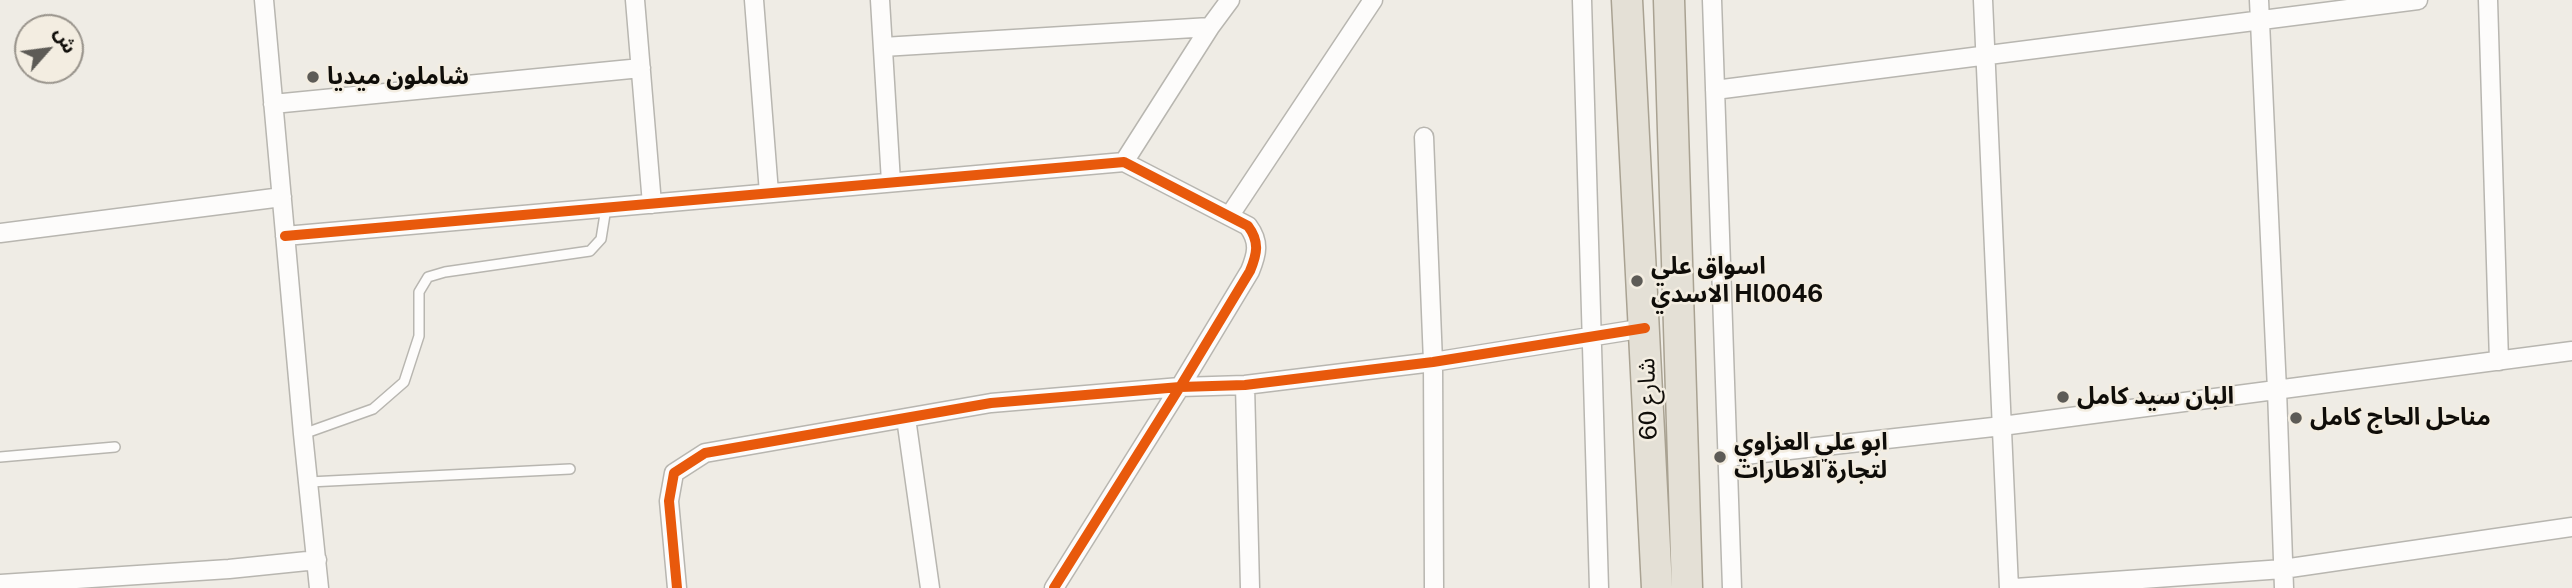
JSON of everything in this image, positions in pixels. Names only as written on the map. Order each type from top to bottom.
[{"type":"highway","name":"شارع 60","points":[[1627,0],[1657,588]]},
{"type":"highway","name":"شارع 60","points":[[1669,0],[1687,588]]},
{"type":"street","points":[[264,0],[319,588]]},
{"type":"street","points":[[635,0],[652,204]]},
{"type":"street","points":[[754,0],[769,193]]},
{"type":"street","points":[[880,0],[891,183]]},
{"type":"street","points":[[1124,162],[1230,0]]},
{"type":"street","points":[[1230,215],[1373,0]]},
{"type":"street","points":[[1582,0],[1599,588]]},
{"type":"street","points":[[1712,0],[1732,588]]},
{"type":"street","points":[[1983,0],[2009,588]]},
{"type":"street","points":[[2259,0],[2284,588]]},
{"type":"street","points":[[1715,90],[2418,0]]},
{"type":"street","points":[[2488,0],[2499,361]]},
{"type":"street","points":[[883,47],[1210,27]]},
{"type":"street","points":[[273,104],[641,68]]},
{"type":"street","points":[[1424,137],[1433,362],[1434,588]]},
{"type":"street","points":[[285,236],[1124,162],[1248,226],[1254,234],[1257,253],[1250,271],[1180,387],[1054,588]]},
{"type":"street","points":[[0,233],[282,197]]},
{"type":"street","points":[[677,588],[669,501],[674,473],[705,453],[991,403],[1180,387],[1245,385],[1433,362],[1645,327]]},
{"type":"street","points":[[1727,457],[2002,426],[2572,351]]},
{"type":"street","points":[[1245,385],[1250,588]]},
{"type":"street","points":[[906,418],[930,588]]},
{"type":"street","points":[[2015,588],[2283,569],[2572,527]]},
{"type":"street","points":[[0,583],[229,569],[317,560]]},
{"type":"lane","points":[[303,434],[373,409],[404,382],[419,336],[419,292],[428,277],[445,272],[590,251],[601,239],[606,208]]},
{"type":"lane","points":[[0,457],[115,447]]},
{"type":"lane","points":[[309,482],[570,469]]},
{"type":"cycle path","points":[[285,236],[1124,162],[1248,226],[1256,243],[1256,254],[1250,271],[1180,387],[1054,588]]},
{"type":"cycle path","points":[[677,588],[669,501],[674,473],[705,453],[991,403],[1180,387],[1245,385],[1433,362],[1645,328]]},
{"type":"place","name":"شاملون ميديا","points":[[313,77]]},
{"type":"place","name":"اسواق علي الاسدي Hl0046","points":[[1637,281]]},
{"type":"place","name":"البان سيد كامل","points":[[2063,397]]},
{"type":"place","name":"مناحل الحاج كامل","points":[[2296,418]]},
{"type":"place","name":"ابو علي العزاوي لتجارة الاطارات","points":[[1720,457]]}]
